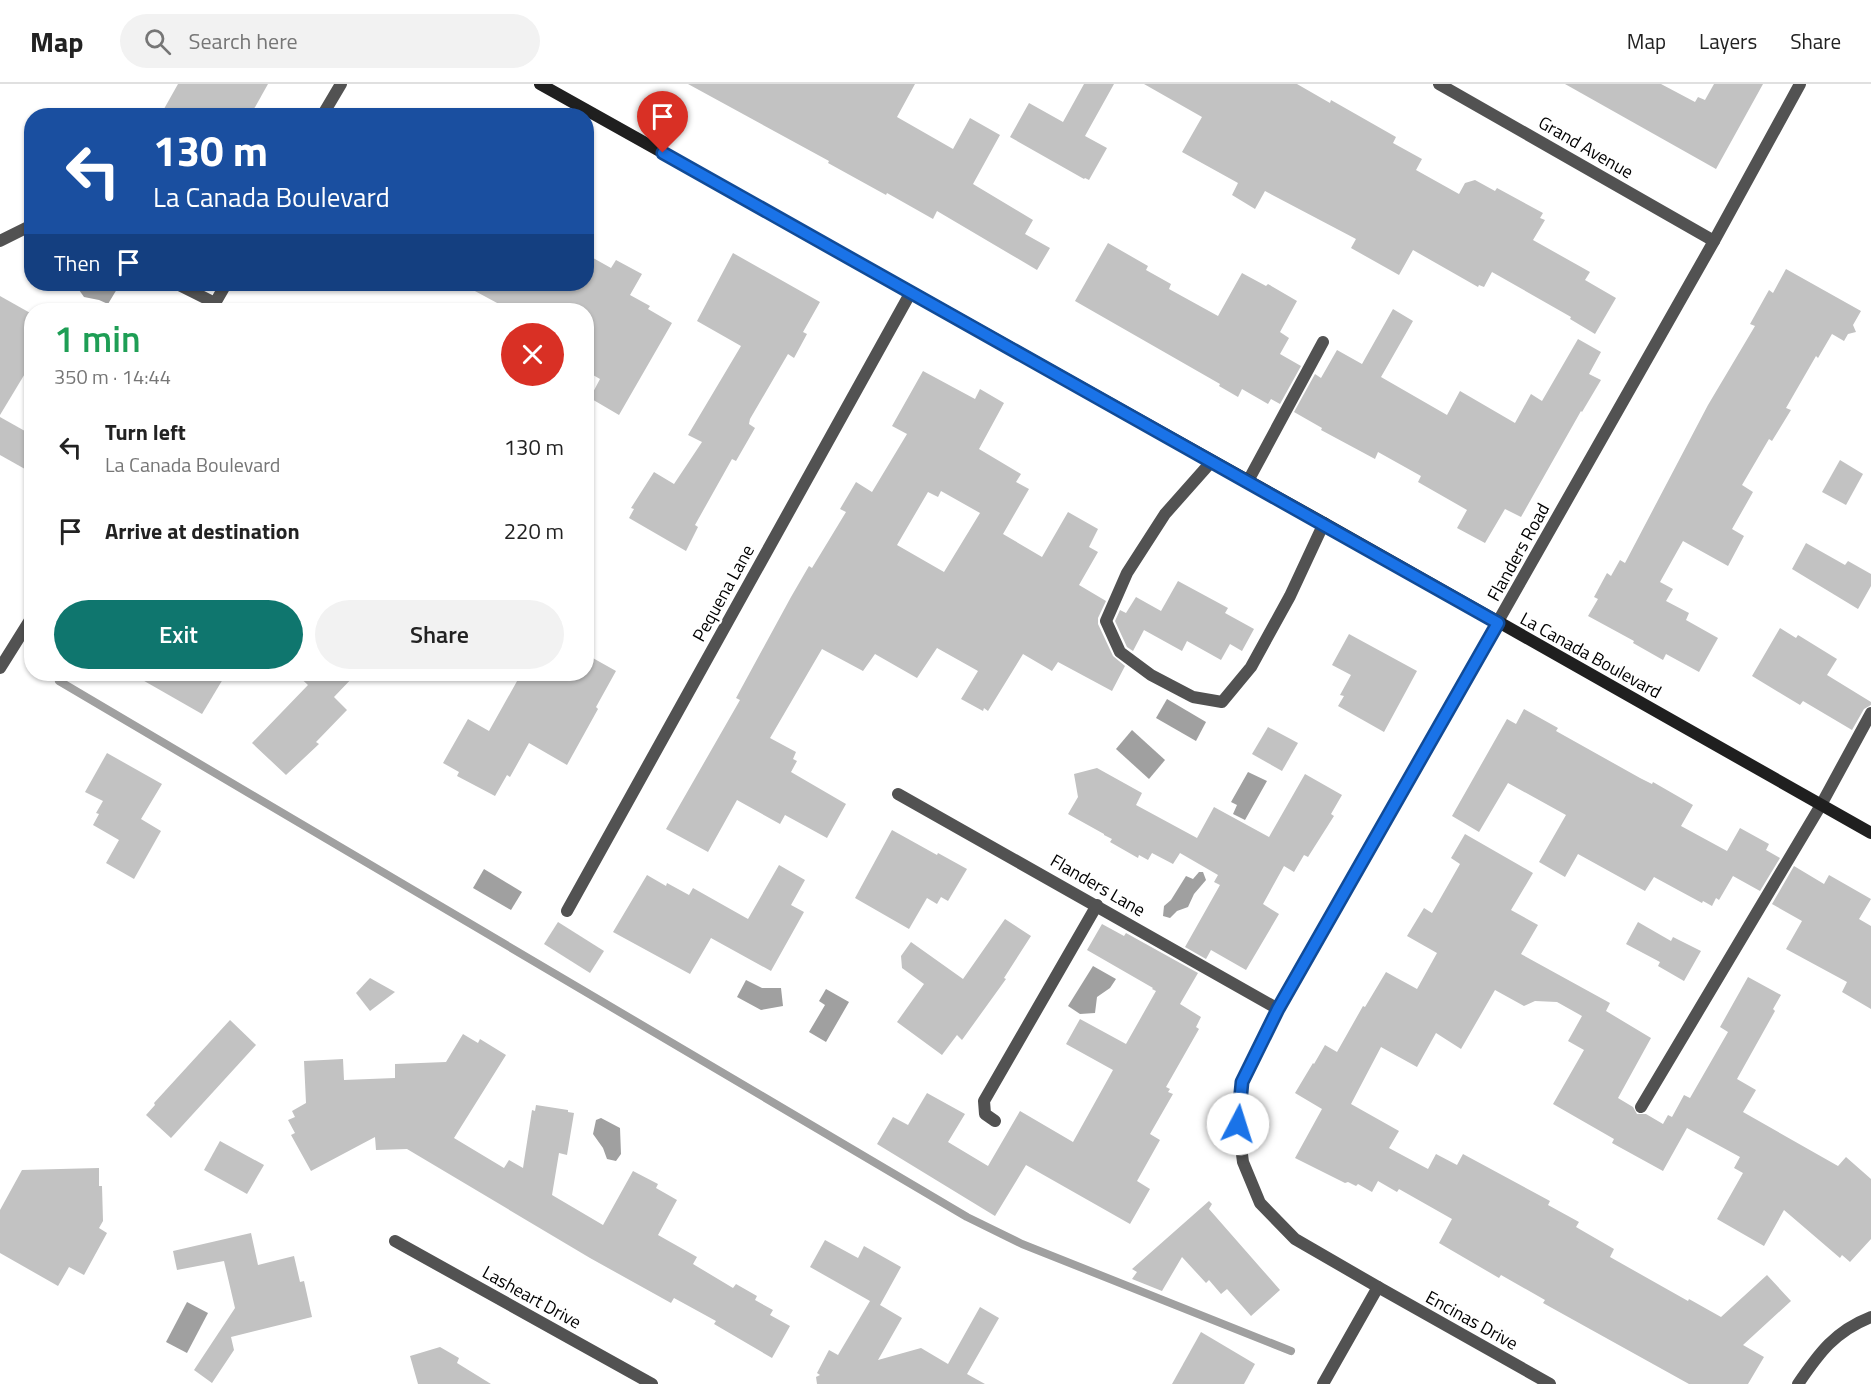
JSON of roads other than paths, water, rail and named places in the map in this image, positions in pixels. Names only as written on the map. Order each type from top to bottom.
[{"type":"street","points":[[326,108],[340,84]]},
{"type":"street","name":"La Canada Boulevard","points":[[540,84],[583,108]]},
{"type":"street","name":"Grand Avenue","points":[[1439,84],[1714,241]]},
{"type":"street","name":"Flanders Road","points":[[1378,1287],[1295,1239],[1260,1203],[1243,1162],[1238,1124],[1242,1082],[1278,1009],[1714,241],[1800,84]]},
{"type":"street","name":"La Canada Boulevard","points":[[594,114],[1324,523],[1871,833]]},
{"type":"street","points":[[0,241],[24,229]]},
{"type":"street","points":[[188,291],[207,303]]},
{"type":"street","name":"Pequena Lane","points":[[567,912],[911,292]]},
{"type":"street","points":[[1248,481],[1323,342]]},
{"type":"street","points":[[1212,461],[1165,514],[1127,573],[1106,621],[1120,652],[1150,675],[1193,698],[1222,702],[1251,667],[1290,596],[1324,523]]},
{"type":"street","points":[[0,668],[24,630]]},
{"type":"street","points":[[1641,1107],[1821,805],[1871,713]]},
{"type":"street","name":"Flanders Lane","points":[[898,794],[1278,1009]]},
{"type":"street","points":[[995,1121],[985,1114],[984,1101],[1097,905]]},
{"type":"street","name":"Lasheart Drive","points":[[395,1241],[652,1384]]},
{"type":"street","points":[[1323,1384],[1378,1287]]},
{"type":"street","name":"Encinas Drive","points":[[1378,1287],[1550,1384]]},
{"type":"street","points":[[1798,1384],[1819,1352],[1853,1324],[1871,1317]]},
{"type":"waterway","points":[[59,681],[967,1217],[1022,1244],[1291,1351]]}]
